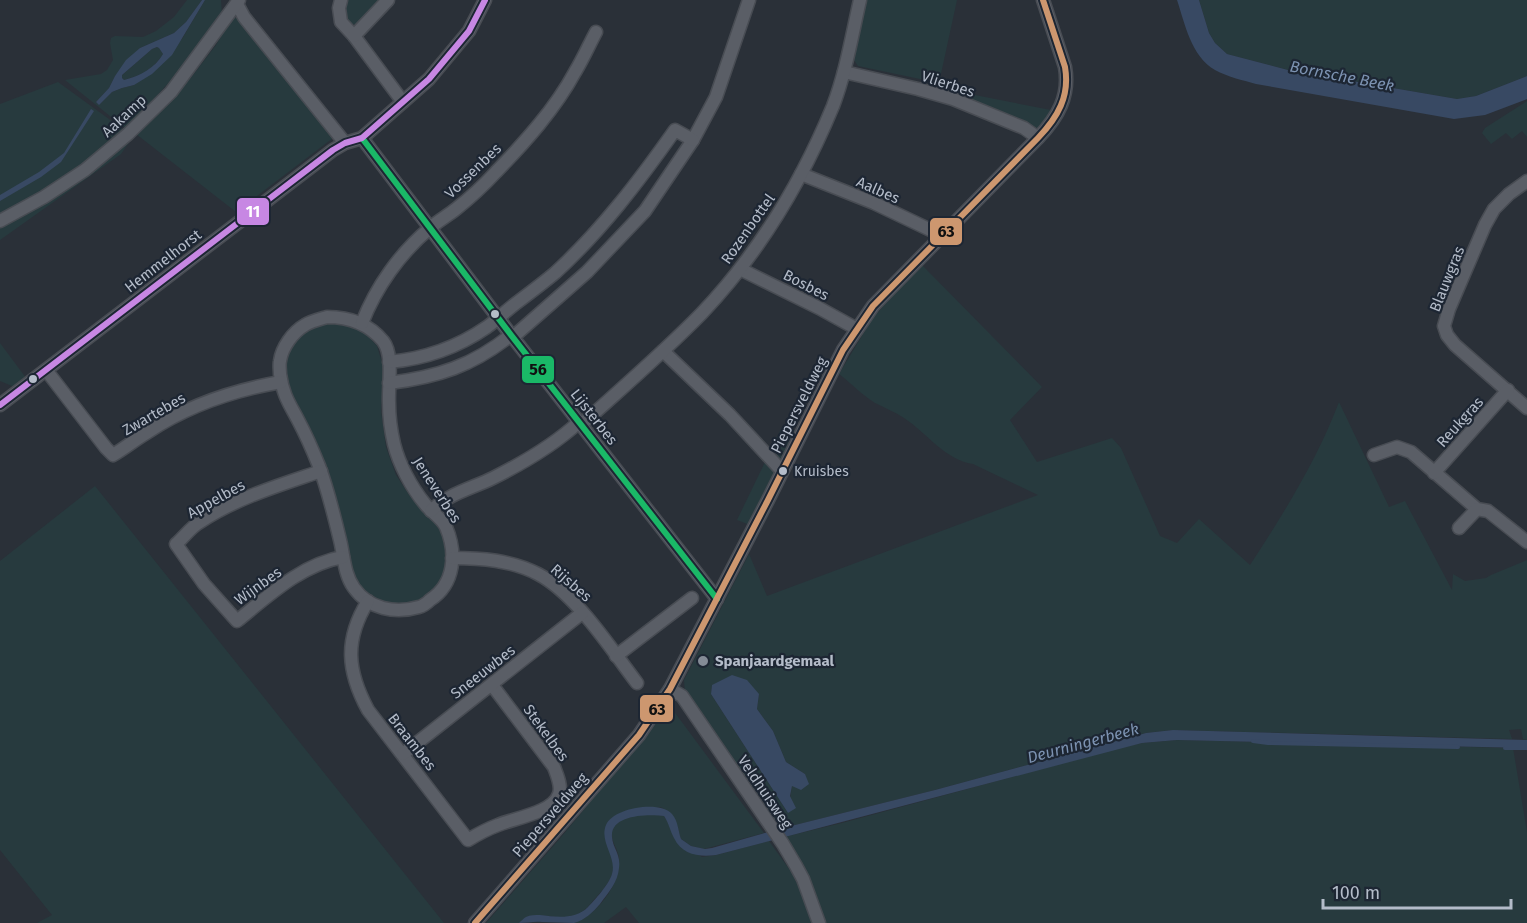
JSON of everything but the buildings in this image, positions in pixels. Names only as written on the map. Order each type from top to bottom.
[{"type":"street","points":[[341,0],[339,8],[341,22],[403,102]]},
{"type":"street","points":[[354,36],[388,0]]},
{"type":"street","points":[[362,138],[429,79],[469,31],[485,0]]},
{"type":"street","points":[[389,383],[412,381],[448,371],[487,353],[512,336],[587,272],[645,211],[693,140],[716,98],[749,0]]},
{"type":"street","name":"Rozenbottel","points":[[431,511],[438,504],[529,458],[580,423],[663,351],[703,312],[740,268],[773,222],[801,174],[833,105],[844,72],[860,0]]},
{"type":"street","name":"Piepersveldweg","points":[[475,923],[639,735],[670,689],[843,350],[857,329],[878,300],[1038,138],[1060,109],[1066,85],[1065,67],[1043,0]]},
{"type":"street","points":[[238,2],[244,17],[345,143]]},
{"type":"street","name":"Aakamp","points":[[0,221],[44,197],[85,170],[128,134],[171,92],[238,2]]},
{"type":"street","name":"Vossenbes","points":[[362,323],[371,302],[394,265],[430,228],[457,208],[495,173],[546,115],[575,74],[596,32]]},
{"type":"street","name":"Vlierbes","points":[[844,72],[953,99],[1024,128],[1038,138]]},
{"type":"street","points":[[389,362],[416,358],[449,348],[489,326],[554,273],[585,243],[639,181],[675,130],[693,140]]},
{"type":"street","name":"Hemmelhorst","points":[[2,398],[46,370],[295,179],[345,143],[362,138]]},
{"type":"street","name":"Lijsterbes","points":[[362,138],[498,318],[717,599]]},
{"type":"street","name":"Aalbes","points":[[801,174],[874,203],[942,235]]},
{"type":"street","name":"Blauwgras","points":[[1527,181],[1494,209],[1449,309],[1444,326],[1447,335],[1455,345],[1527,408]]},
{"type":"street","name":"Bosbes","points":[[740,268],[857,329]]},
{"type":"street","name":"Jeneverbes","points":[[327,317],[342,317],[362,323],[384,342],[388,350],[390,419],[394,444],[402,467],[424,504],[445,524],[450,539],[452,558],[450,577],[445,588],[422,606],[404,610],[389,610],[377,606],[353,587],[347,574],[327,486],[306,435],[285,397],[281,382],[279,362],[284,349],[292,336],[306,324],[327,317]]},
{"type":"street","points":[[663,351],[730,415],[783,471]]},
{"type":"street","name":"Zwartebes","points":[[46,370],[113,455],[147,432],[195,407],[229,394],[281,382]]},
{"type":"street","name":"Reukgras","points":[[1434,473],[1508,390]]},
{"type":"street","points":[[1374,454],[1397,447],[1411,452],[1477,509],[1488,511],[1527,542]]},
{"type":"street","name":"Appelbes","points":[[204,584],[176,544],[198,523],[223,509],[254,495],[321,471]]},
{"type":"street","points":[[1459,528],[1477,509]]},
{"type":"street","name":"Wijnbes","points":[[204,584],[237,621],[278,588],[330,560],[343,557]]},
{"type":"street","name":"Rijsbes","points":[[452,558],[498,561],[539,574],[559,589],[582,613],[637,683]]},
{"type":"street","points":[[616,656],[692,598]]},
{"type":"street","name":"Braambes","points":[[368,601],[360,613],[350,647],[351,668],[358,692],[368,710],[468,840],[500,824],[521,818]]},
{"type":"street","name":"Sneeuwbes","points":[[403,754],[582,613]]},
{"type":"street","name":"Stekelbes","points":[[492,685],[554,767],[559,780],[560,793],[555,802],[521,818]]},
{"type":"street","name":"Veldhuisweg","points":[[670,689],[682,696],[783,844],[803,879],[819,923]]},
{"type":"green space","points":[[187,0],[202,0],[186,22],[174,33],[140,48],[96,102],[99,105],[112,92],[134,85],[182,39],[205,0],[221,0],[222,14],[196,52],[137,118],[125,128],[65,80],[101,74],[107,70],[113,60],[111,38],[115,36],[143,37],[156,31],[174,17]]},
{"type":"green space","points":[[345,0],[383,0],[356,24],[344,18]]},
{"type":"green space","points":[[865,0],[957,0],[939,83],[858,66],[854,60],[856,52],[853,51]]},
{"type":"green space","points":[[1199,0],[1527,0],[1527,76],[1476,96],[1457,99],[1288,70],[1227,54],[1215,43],[1209,33]]},
{"type":"green space","points":[[235,18],[242,20],[333,138],[236,212],[136,134],[193,75],[216,45],[230,21]]},
{"type":"green space","points":[[157,47],[163,54],[151,68],[136,76],[124,80],[122,78],[121,76]]},
{"type":"green space","points":[[58,82],[124,130],[55,184],[0,217],[0,104]]},
{"type":"green space","points":[[929,86],[1056,111],[1040,129],[1035,129],[993,110]]},
{"type":"green space","points":[[1527,101],[1527,137],[1522,131],[1512,139],[1506,133],[1491,144],[1482,133],[1485,128]]},
{"type":"green space","points":[[132,138],[121,154],[0,240],[0,228],[44,204],[78,181]]},
{"type":"green space","points":[[921,264],[1042,387],[1010,420],[1037,462],[1112,438],[1121,448],[1160,536],[1177,543],[1199,519],[1250,565],[1299,486],[1321,445],[1339,402],[1389,507],[1405,501],[1452,590],[1453,574],[1465,581],[1486,578],[1527,560],[1527,740],[1523,739],[1521,729],[1509,730],[1512,739],[1173,730],[1146,733],[779,829],[685,692],[684,680],[749,554],[767,596],[1038,495],[945,452],[904,418],[870,400],[839,374],[872,319]],"holes":[[[712,685],[759,694],[757,709],[773,731],[786,762],[805,774],[792,786],[788,813],[711,694]]]},
{"type":"green space","points":[[340,322],[363,331],[377,346],[384,369],[381,411],[386,447],[396,475],[410,496],[444,536],[448,560],[440,583],[418,601],[405,605],[387,604],[365,593],[353,574],[348,548],[286,379],[285,367],[291,347],[304,332],[319,325]]},
{"type":"green space","points":[[0,343],[26,378],[12,386],[0,381]]},
{"type":"green space","points":[[782,427],[797,431],[750,525],[737,520]]},
{"type":"green space","points":[[95,486],[444,923],[37,923],[52,915],[0,850],[0,561]]},
{"type":"green space","points":[[670,706],[764,833],[704,849],[691,846],[681,839],[673,816],[660,807],[607,823],[613,857],[612,875],[585,910],[569,917],[536,915],[519,923],[486,923],[562,836]]},
{"type":"green space","points":[[1177,740],[1513,748],[1527,832],[1527,923],[824,923],[784,837],[1115,749],[1142,743]]},
{"type":"green space","points":[[649,814],[664,816],[673,836],[702,857],[769,841],[792,873],[806,902],[811,923],[639,923],[626,907],[604,923],[574,923],[591,913],[612,888],[619,868],[619,858],[612,838],[614,827],[625,819]]},
{"type":"water","points":[[202,0],[205,0],[172,55],[152,74],[134,85],[112,92],[99,105],[96,102],[109,88],[126,60],[140,48],[174,33],[186,22]],"holes":[[[159,48],[163,54],[151,67],[136,76],[124,80],[122,78],[122,75],[152,49]]]},
{"type":"water","points":[[1177,0],[1199,0],[1209,33],[1215,43],[1227,54],[1288,70],[1457,99],[1476,96],[1527,76],[1527,99],[1485,115],[1454,119],[1240,80],[1215,70],[1200,57],[1190,39]]},
{"type":"water","points":[[91,109],[94,111],[61,162],[41,177],[0,201],[0,195],[39,172],[64,153]]},
{"type":"water","points":[[732,675],[747,680],[759,694],[757,709],[773,731],[786,762],[805,774],[809,784],[801,790],[792,786],[790,796],[796,808],[788,813],[711,694],[712,685]]},
{"type":"water","points":[[1173,730],[1527,740],[1527,748],[1177,740],[1142,743],[710,856],[692,854],[677,844],[664,816],[632,817],[617,824],[613,829],[612,837],[619,859],[618,873],[615,883],[592,913],[574,923],[519,923],[531,915],[571,916],[583,911],[591,904],[612,874],[612,862],[604,831],[606,825],[610,819],[627,810],[658,807],[666,810],[676,820],[681,839],[691,846],[712,848],[1146,733]]},
{"type":"waterway","name":"Deurningerbeek","points":[[1253,741],[1458,747]]},
{"type":"waterway","name":"Deurningerbeek","points":[[1505,748],[1527,748]]},
{"type":"transit line","name":"11","points":[[0,405],[333,150],[345,143],[362,138],[429,79],[469,31],[485,0]]},
{"type":"transit line","name":"63","points":[[475,923],[639,735],[670,689],[843,350],[873,306],[1038,138],[1057,114],[1066,87],[1065,67],[1043,0]]},
{"type":"transit line","name":"56","points":[[362,138],[511,335],[717,599]]},
{"type":"place","name":"Kruisbes","points":[[783,471]]},
{"type":"place","name":"Spanjaardgemaal","points":[[703,661]]},
{"type":"water label","name":"Bornsche Beek","points":[[1342,76]]}]
